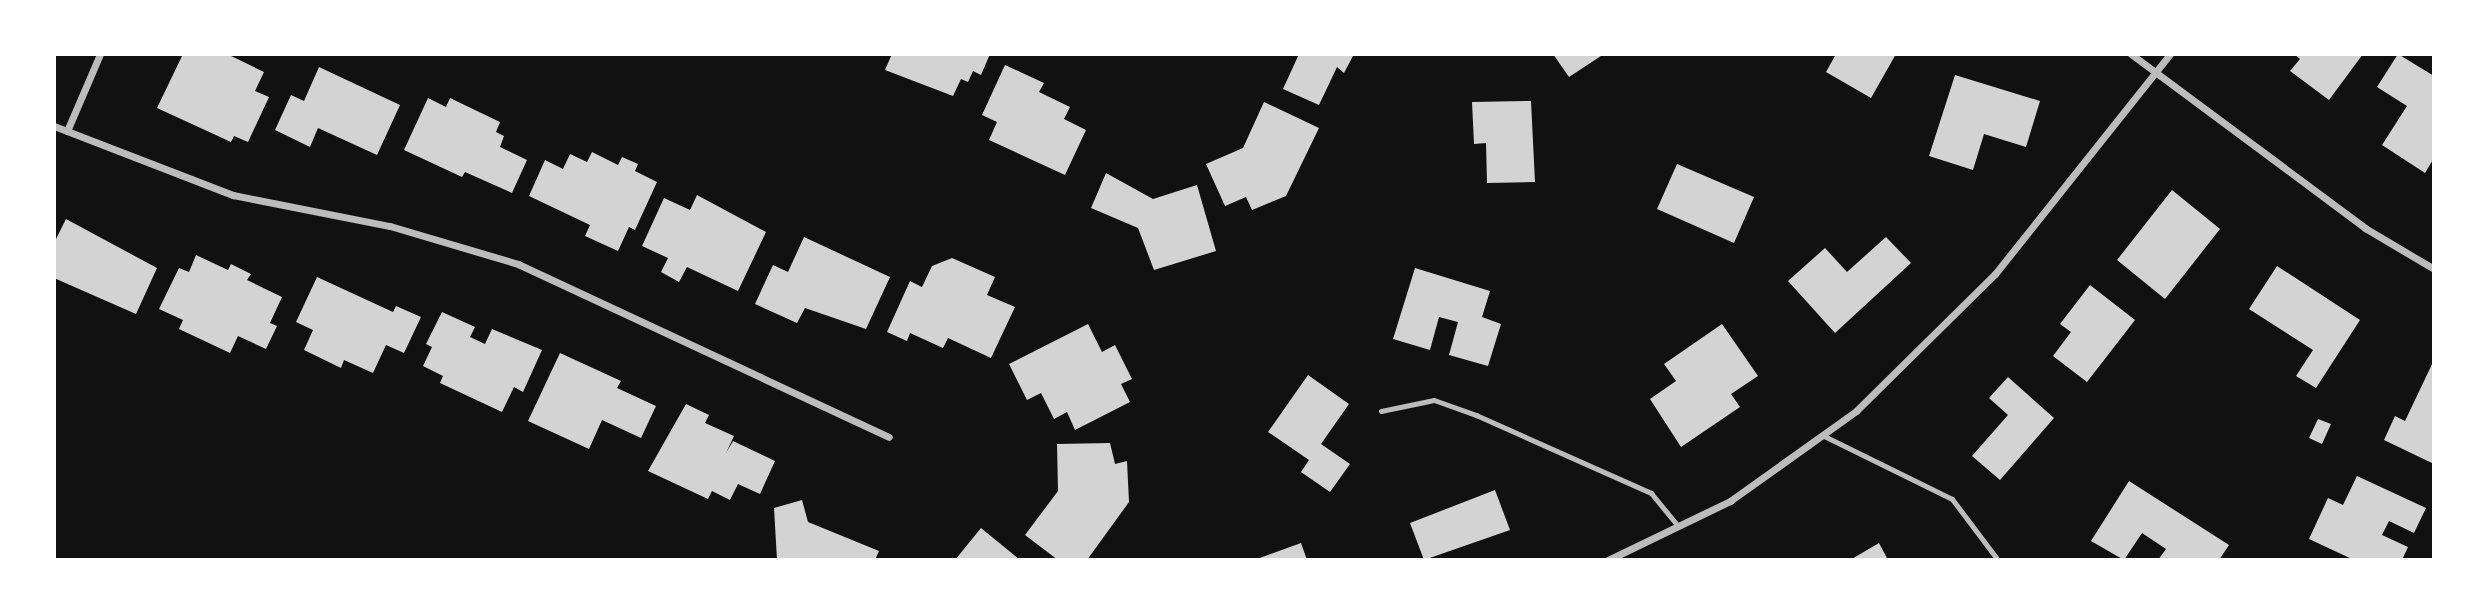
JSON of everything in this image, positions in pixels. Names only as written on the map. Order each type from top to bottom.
[{"type":"street","points":[[67,131],[100,54]]},
{"type":"street","points":[[2131,54],[2365,228],[2434,269]]},
{"type":"street","points":[[1608,560],[1730,500],[1856,411],[1995,274],[2170,54]]},
{"type":"street","points":[[54,125],[233,195],[390,226],[518,264],[889,437]]},
{"type":"lane","points":[[1381,411],[1434,400],[1476,415],[1651,493],[1678,526]]},
{"type":"lane","points":[[1822,435],[1952,499],[1998,560]]},
{"type":"building","points":[[183,54],[227,54],[264,72],[255,91],[269,97],[248,142],[234,136],[231,142],[157,108]]},
{"type":"building","points":[[892,54],[990,54],[981,75],[973,71],[968,82],[961,79],[953,96],[885,70]]},
{"type":"building","points":[[1299,54],[1354,54],[1344,73],[1337,67],[1319,105],[1283,89]]},
{"type":"building","points":[[1553,54],[1604,54],[1569,77]]},
{"type":"building","points":[[1836,54],[1896,54],[1871,98],[1826,72]]},
{"type":"building","points":[[2294,54],[2363,54],[2329,100],[2290,71],[2300,59]]},
{"type":"building","points":[[2398,54],[2434,76],[2434,158],[2425,173],[2382,145],[2407,106],[2377,87]]},
{"type":"building","points":[[1005,65],[1044,83],[1039,92],[1070,107],[1064,119],[1086,130],[1065,175],[989,140],[997,122],[982,115]]},
{"type":"building","points":[[319,67],[400,105],[377,155],[318,128],[310,147],[275,130],[291,95],[304,101]]},
{"type":"building","points":[[1955,75],[2040,101],[2026,147],[1984,134],[1973,170],[1929,156]]},
{"type":"building","points":[[428,98],[446,107],[450,98],[500,122],[496,132],[504,136],[500,147],[527,160],[512,193],[465,172],[462,177],[404,150]]},
{"type":"building","points":[[1531,101],[1535,182],[1487,183],[1486,143],[1474,144],[1472,102]]},
{"type":"building","points":[[1264,102],[1319,128],[1286,196],[1252,210],[1246,197],[1225,206],[1206,164],[1243,148]]},
{"type":"building","points":[[592,152],[618,165],[622,157],[638,164],[635,171],[657,182],[635,230],[629,227],[618,251],[585,236],[590,225],[529,196],[545,160],[563,169],[570,154],[587,162]]},
{"type":"building","points":[[1677,164],[1754,197],[1734,243],[1657,209]]},
{"type":"building","points":[[1106,173],[1153,199],[1197,185],[1216,251],[1154,270],[1138,228],[1091,208]]},
{"type":"building","points":[[2172,190],[2220,229],[2165,299],[2117,260]]},
{"type":"building","points":[[697,195],[766,232],[738,291],[687,267],[679,282],[661,272],[668,258],[642,246],[664,198],[690,210]]},
{"type":"building","points":[[66,219],[157,268],[136,314],[54,278],[54,243]]},
{"type":"building","points":[[804,237],[890,277],[866,329],[805,308],[797,323],[755,304],[773,265],[788,272]]},
{"type":"building","points":[[1886,237],[1911,263],[1835,333],[1788,281],[1825,248],[1847,272]]},
{"type":"building","points":[[196,255],[228,270],[231,264],[251,274],[247,280],[282,297],[270,323],[277,326],[266,349],[238,336],[230,353],[179,329],[183,320],[159,309],[179,268],[189,272]]},
{"type":"building","points":[[952,258],[995,277],[987,295],[1015,307],[991,358],[948,338],[943,348],[910,333],[907,341],[887,332],[910,281],[922,287],[932,266]]},
{"type":"building","points":[[2277,266],[2360,320],[2316,388],[2296,376],[2313,350],[2249,309]]},
{"type":"building","points":[[1415,268],[1490,291],[1482,317],[1501,324],[1488,366],[1449,355],[1458,322],[1439,317],[1430,350],[1393,339]]},
{"type":"building","points":[[317,277],[393,312],[396,306],[421,317],[404,353],[386,345],[373,373],[344,360],[341,368],[304,350],[313,330],[296,322]]},
{"type":"building","points":[[2090,285],[2135,320],[2087,382],[2053,356],[2071,332],[2060,324]]},
{"type":"building","points":[[442,312],[475,327],[470,337],[485,344],[492,329],[542,350],[523,392],[514,387],[502,412],[440,383],[443,376],[423,366],[432,347],[426,344]]},
{"type":"building","points":[[1088,324],[1102,352],[1115,345],[1132,379],[1121,384],[1130,402],[1075,430],[1067,412],[1054,419],[1041,393],[1027,400],[1009,364]]},
{"type":"building","points":[[1722,324],[1758,376],[1731,394],[1740,407],[1681,447],[1650,399],[1676,381],[1664,364]]},
{"type":"building","points":[[560,353],[621,381],[617,388],[656,406],[641,438],[602,420],[589,449],[528,421]]},
{"type":"building","points":[[2434,360],[2434,464],[2384,440],[2395,416],[2405,421]]},
{"type":"building","points":[[1308,375],[1349,404],[1321,444],[1350,464],[1330,492],[1301,472],[1309,460],[1268,432]]},
{"type":"building","points":[[2008,377],[2054,418],[2000,480],[1972,456],[2008,415],[1989,398]]},
{"type":"building","points":[[686,404],[709,415],[705,423],[734,436],[726,453],[733,441],[775,461],[760,494],[738,484],[730,500],[712,491],[708,499],[648,471]]},
{"type":"building","points":[[2318,419],[2331,424],[2322,444],[2309,438]]},
{"type":"building","points":[[1110,443],[1115,464],[1127,461],[1129,502],[1087,560],[1058,560],[1025,535],[1058,491],[1057,444]]},
{"type":"building","points":[[2357,476],[2426,508],[2414,533],[2389,521],[2382,535],[2408,547],[2402,560],[2354,560],[2309,539],[2328,498],[2343,505]]},
{"type":"building","points":[[2129,481],[2229,545],[2219,560],[2158,560],[2166,549],[2142,533],[2124,560],[2091,541]]},
{"type":"building","points":[[1495,490],[1510,530],[1424,560],[1410,523]]},
{"type":"building","points":[[802,500],[808,522],[879,551],[875,560],[777,560],[774,508]]},
{"type":"building","points":[[981,528],[1020,560],[955,560]]},
{"type":"building","points":[[1301,543],[1307,560],[1257,560],[1257,559]]},
{"type":"building","points":[[1879,543],[1888,560],[1850,560]]}]
